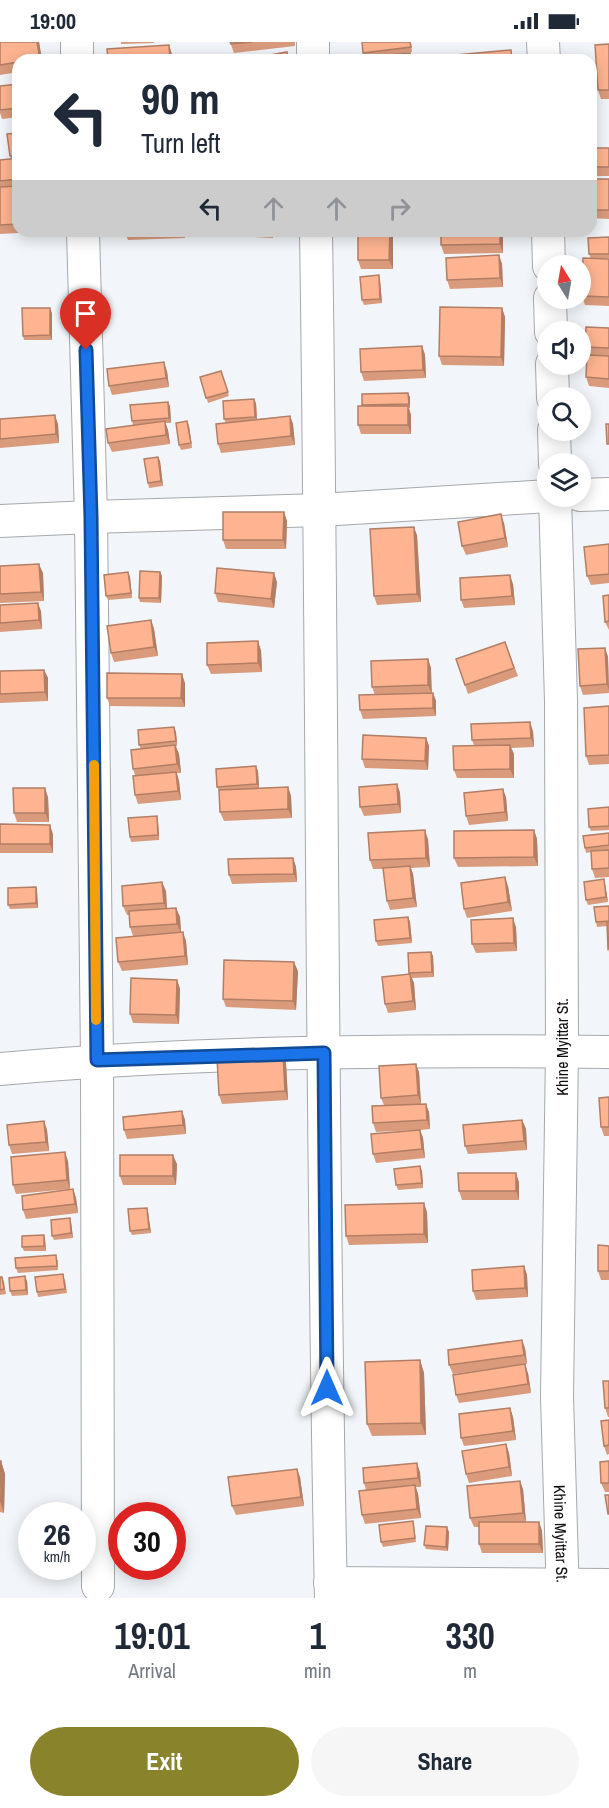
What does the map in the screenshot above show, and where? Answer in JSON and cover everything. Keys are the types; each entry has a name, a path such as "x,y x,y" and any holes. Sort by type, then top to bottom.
{"street":[{"path":"82,237 91,517 97,1060 98,1586"},
{"path":"316,237 330,1591 563,1592 609,1585"},
{"path":"548,237 549,255"},
{"path":"591,495 609,494"},
{"path":"0,521 320,510 537,497"},
{"name":"Khine Myittar St.","path":"555,507 561,713 562,1051 558,1396 563,1592"},
{"path":"0,1069 97,1060 324,1053 609,1052"}],"building":[{"path":"0,42 37,42 39,54 12,54 12,63 0,65"},
{"path":"362,42 410,42 411,47 363,53"},
{"path":"609,44 609,90 598,90 595,45"},
{"path":"169,45 170,54 107,54 107,49"},
{"path":"511,50 511,54 467,54"},
{"path":"12,85 12,109 0,110 0,86"},
{"path":"7,134 12,134 12,156 10,156"},
{"path":"597,148 609,148 609,167 597,167"},
{"path":"12,159 12,180 0,181 0,160"},
{"path":"597,179 609,179 609,210 597,210"},
{"path":"12,186 12,224 0,225 0,187"},
{"path":"358,237 390,237 389,260 358,260"},
{"path":"441,237 500,237 500,244 441,245"},
{"path":"609,237 609,254 589,254 588,238"},
{"path":"499,255 500,278 447,280 446,258"},
{"path":"591,258 609,259 609,297 591,296"},
{"path":"379,275 380,299 362,300 360,277"},
{"path":"440,307 502,308 501,357 439,356"},
{"path":"22,308 50,308 50,335 23,336"},
{"path":"591,327 609,328 609,348 591,347"},
{"path":"422,346 423,370 361,372 360,349"},
{"path":"591,355 609,356 609,379 586,377 586,375 591,375"},
{"path":"164,362 166,378 109,386 107,369"},
{"path":"221,371 228,392 206,398 200,377"},
{"path":"408,393 409,404 362,405 362,394"},
{"path":"254,399 255,417 224,419 223,401"},
{"path":"168,402 169,418 132,421 130,405"},
{"path":"358,406 408,406 408,425 358,425"},
{"path":"55,415 56,434 0,439 0,419"},
{"path":"290,416 291,436 218,444 216,424"},
{"path":"165,421 166,435 108,443 106,429"},
{"path":"187,421 191,443 179,445 176,423"},
{"path":"606,424 609,424 609,444 607,444"},
{"path":"158,457 161,481 148,483 144,459"},
{"path":"223,512 284,512 283,540 223,540"},
{"path":"501,514 505,538 462,546 458,522"},
{"path":"414,527 417,594 374,596 370,529"},
{"path":"609,544 609,574 587,576 584,547"},
{"path":"39,564 41,592 0,594 0,566"},
{"path":"217,568 274,573 271,599 215,593"},
{"path":"140,571 160,572 159,598 139,598"},
{"path":"128,572 131,593 106,596 104,575"},
{"path":"510,575 512,596 461,600 460,578"},
{"path":"609,595 609,621 605,622 603,596"},
{"path":"38,603 39,620 0,623 0,605"},
{"path":"151,620 154,647 111,653 107,626"},
{"path":"258,641 258,663 207,665 207,643"},
{"path":"505,642 514,668 465,685 456,659"},
{"path":"605,648 607,684 580,686 578,649"},
{"path":"428,659 428,685 372,687 371,661"},
{"path":"44,670 45,692 0,694 0,671"},
{"path":"107,673 182,674 181,698 107,698"},
{"path":"433,693 433,708 360,710 359,695"},
{"path":"609,706 609,755 586,756 584,708"},
{"path":"530,722 531,738 472,740 471,724"},
{"path":"174,727 176,741 139,745 138,730"},
{"path":"363,735 426,738 425,761 362,759"},
{"path":"175,745 177,764 133,769 131,750"},
{"path":"510,745 510,769 454,770 453,746"},
{"path":"256,766 257,784 217,787 216,769"},
{"path":"176,772 178,791 135,795 133,776"},
{"path":"397,784 398,804 360,807 359,787"},
{"path":"288,787 288,809 220,812 219,790"},
{"path":"13,788 45,788 45,813 14,813"},
{"path":"503,789 505,812 466,816 464,793"},
{"path":"609,807 609,826 589,827 588,809"},
{"path":"157,816 158,835 130,837 128,818"},
{"path":"0,824 50,825 50,844 0,844"},
{"path":"425,830 426,858 370,860 368,833"},
{"path":"534,830 534,857 454,858 454,831"},
{"path":"609,833 609,845 585,848 583,836"},
{"path":"609,850 609,868 592,869 591,851"},
{"path":"293,858 294,874 229,875 228,859"},
{"path":"410,866 413,898 387,901 383,868"},
{"path":"505,877 508,902 464,909 461,883"},
{"path":"604,879 606,897 586,900 584,882"},
{"path":"162,882 164,903 123,906 122,886"},
{"path":"36,887 36,903 8,905 8,888"},
{"path":"609,906 609,921 596,922 594,907"},
{"path":"176,908 177,924 130,927 129,911"},
{"path":"408,917 410,938 376,941 374,920"},
{"path":"513,918 514,943 472,944 471,920"},
{"path":"607,922 609,922 608,949"},
{"path":"183,932 185,956 118,962 116,938"},
{"path":"431,952 432,972 409,973 408,953"},
{"path":"224,960 294,962 293,1001 223,999"},
{"path":"410,974 413,1001 385,1004 382,977"},
{"path":"131,978 177,980 176,1015 130,1014"},
{"path":"283,1054 285,1091 219,1095 217,1058"},
{"path":"416,1064 418,1095 381,1098 379,1066"},
{"path":"609,1097 609,1127 601,1127 599,1098"},
{"path":"426,1104 427,1120 373,1123 372,1106"},
{"path":"182,1111 183,1125 124,1130 123,1117"},
{"path":"522,1120 524,1141 465,1146 463,1125"},
{"path":"44,1121 46,1142 9,1145 7,1125"},
{"path":"420,1130 422,1149 373,1154 371,1134"},
{"path":"65,1152 67,1180 13,1185 11,1157"},
{"path":"120,1155 173,1155 173,1176 120,1176"},
{"path":"420,1166 422,1183 396,1185 394,1169"},
{"path":"458,1173 516,1173 516,1191 459,1191"},
{"path":"73,1189 75,1204 23,1210 22,1196"},
{"path":"424,1203 424,1234 346,1236 345,1205"},
{"path":"147,1208 149,1229 130,1231 128,1209"},
{"path":"70,1218 71,1233 52,1236 51,1220"},
{"path":"44,1235 44,1246 22,1247 22,1236"},
{"path":"598,1245 609,1246 609,1271 598,1271"},
{"path":"56,1255 57,1266 16,1268 15,1258"},
{"path":"524,1266 525,1288 473,1291 472,1270"},
{"path":"63,1274 65,1289 37,1292 35,1277"},
{"path":"25,1276 26,1290 10,1291 9,1278"},
{"path":"0,1277 2,1277 4,1289 0,1290"},
{"path":"522,1340 524,1355 449,1365 448,1350"},
{"path":"420,1360 421,1423 367,1424 365,1362"},
{"path":"525,1364 528,1384 456,1395 453,1375"},
{"path":"603,1381 609,1381 609,1408 605,1408"},
{"path":"510,1408 513,1431 461,1438 459,1414"},
{"path":"609,1420 609,1445 604,1446 601,1421"},
{"path":"506,1444 509,1467 466,1474 462,1451"},
{"path":"609,1461 609,1483 601,1483 600,1462"},
{"path":"417,1463 418,1478 364,1483 363,1468"},
{"path":"297,1469 301,1497 232,1506 228,1477"},
{"path":"520,1481 523,1513 470,1518 467,1486"},
{"path":"415,1485 417,1509 362,1515 359,1491"},
{"path":"605,1495 609,1495 609,1514 608,1514"},
{"path":"413,1521 415,1538 381,1542 379,1525"},
{"path":"479,1522 539,1522 539,1544 479,1544"},
{"path":"426,1526 447,1527 446,1547 424,1545"}],"slow traffic":[{"path":"94,765 96,1020"}],"route":[{"path":"86,350 91,517 97,1060 324,1053 327,1388"}]}
